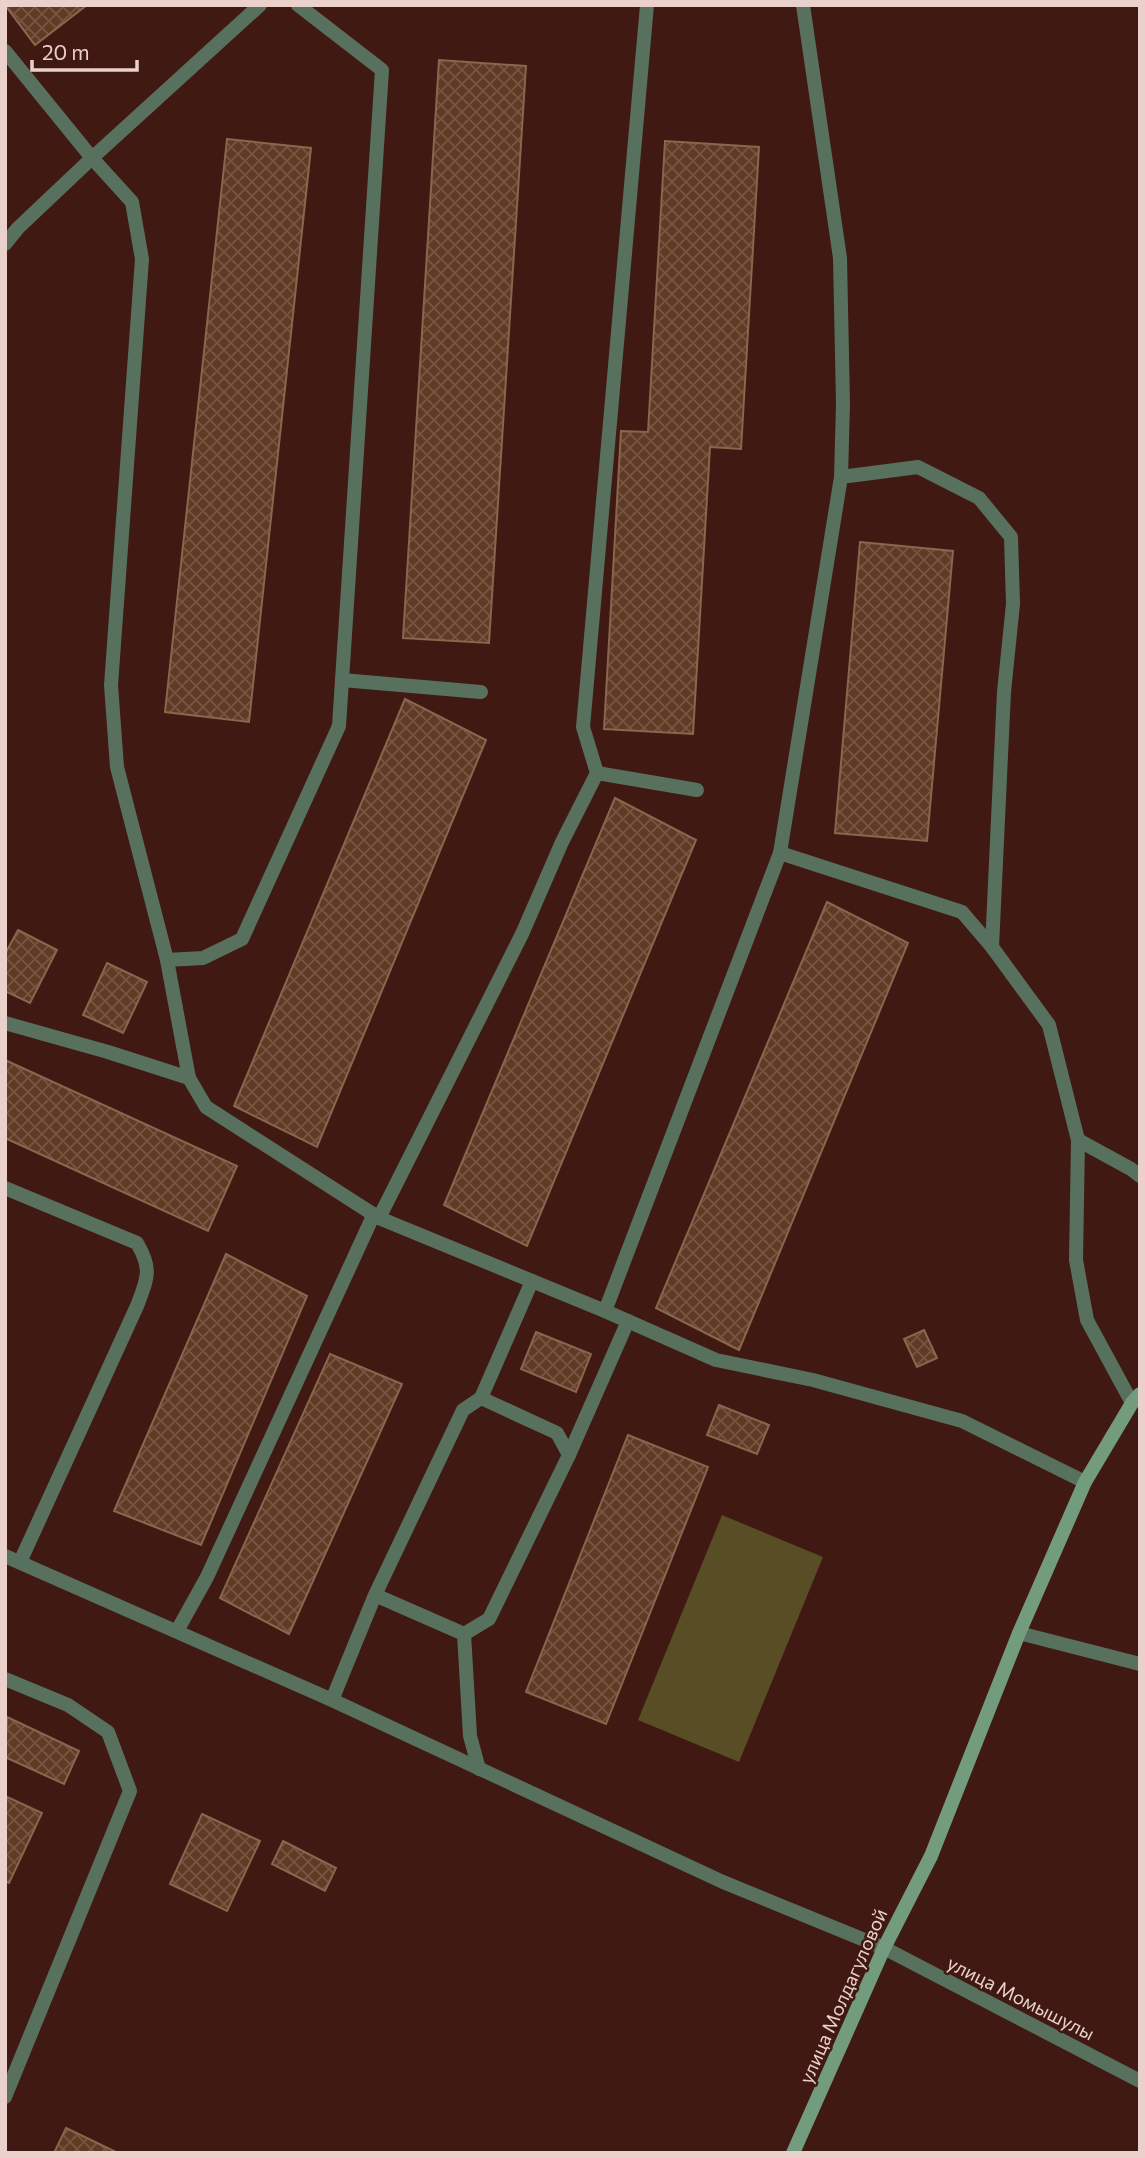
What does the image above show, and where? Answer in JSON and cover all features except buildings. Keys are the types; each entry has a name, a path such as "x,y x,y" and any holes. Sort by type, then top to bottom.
{"street":[{"path":"5,244 18,228 92,158 260,5"},
{"path":"166,960 204,958 242,939 339,726 382,69 298,5"},
{"path":"177,1631 207,1577 376,1216 522,934 562,842 597,773 583,727 647,5"},
{"path":"605,1311 780,853 841,477 843,404 840,258 803,5"},
{"path":"5,51 92,158 132,202 142,259 111,685 117,766 166,960 189,1078 206,1107 376,1216 716,1360 813,1380 962,1422 1086,1482"},
{"path":"841,477 918,467 979,498 1011,537 1013,604 1003,692 992,947"},
{"path":"342,680 481,692"},
{"path":"597,773 697,790"},
{"path":"780,853 962,912 992,947 1049,1025 1078,1140 1076,1260 1087,1320 1136,1399"},
{"path":"5,1023 189,1078"},
{"path":"1078,1140 1140,1176"},
{"path":"5,1188 138,1243 147,1260 147,1280 137,1306 20,1562"},
{"path":"332,1700 374,1595 463,1410 481,1398 532,1281"},
{"path":"464,1634 489,1619 569,1455 628,1321"},
{"path":"481,1398 557,1433 569,1455"},
{"name":"улица Молдагуловой","path":"793,2153 884,1948 930,1856 1019,1633 1086,1482 1136,1399"},
{"name":"улица Момышулы","path":"5,1556 332,1700 723,1882 884,1948 1140,2081"},
{"path":"374,1595 464,1634"},
{"path":"1019,1633 1140,1664"},
{"path":"464,1634 470,1736 480,1769"},
{"path":"5,1679 68,1705 108,1732 130,1791 5,2097"}],"shaded area":[{"path":"722,1515 823,1557 739,1762 638,1720"}]}
